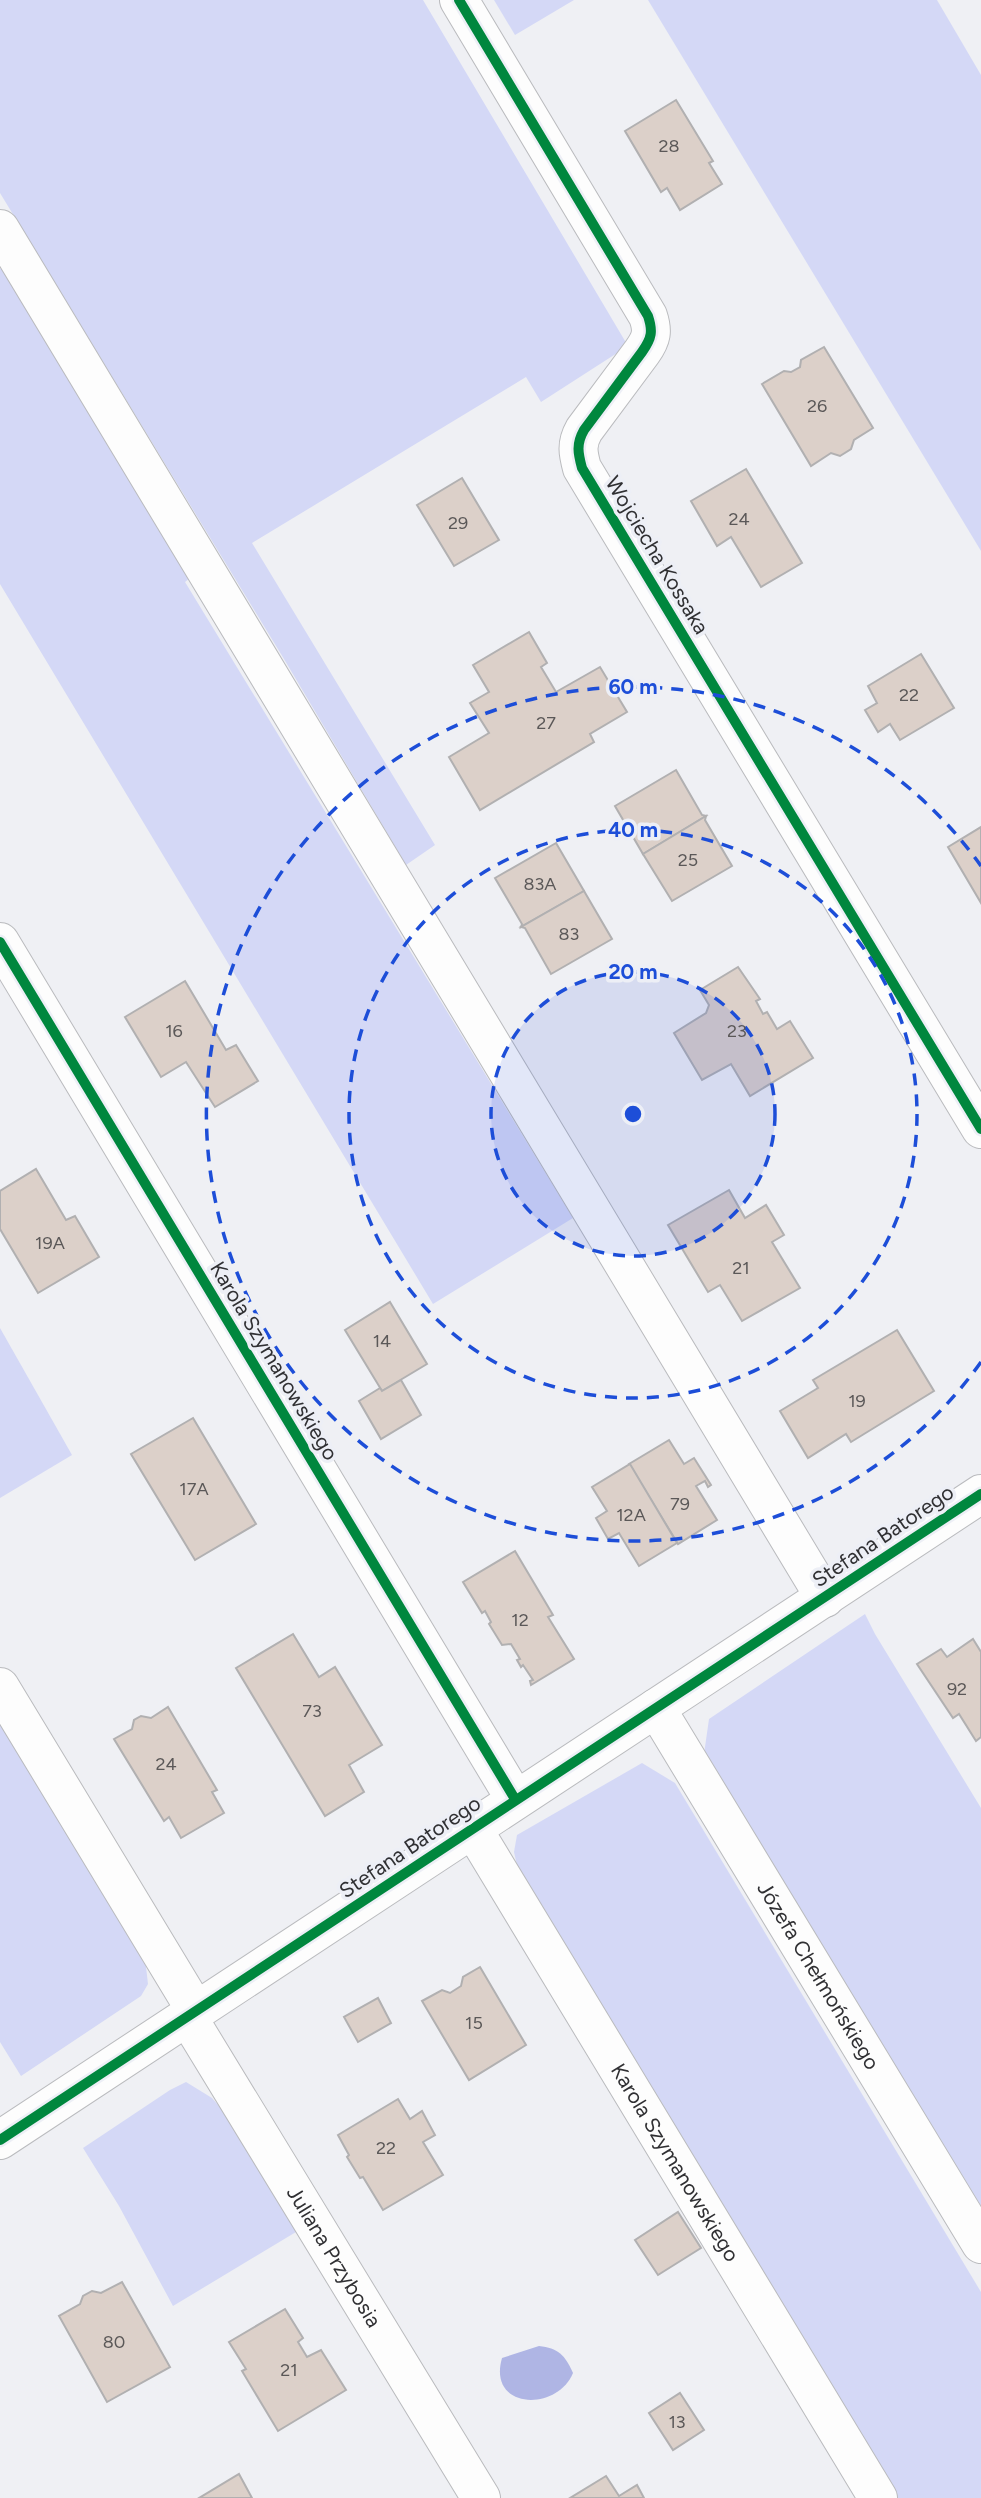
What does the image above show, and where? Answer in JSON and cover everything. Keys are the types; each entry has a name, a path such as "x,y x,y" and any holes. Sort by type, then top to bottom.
{"street":[{"name":"Wojciecha Kossaka","path":"459,0 648,316 652,330 650,340 642,352 583,430 577,451 582,468 981,1129"},
{"path":"0,229 825,1598"},
{"name":"Karola Szymanowskiego","path":"0,942 515,1799"},
{"name":"Stefana Batorego","path":"0,2140 981,1494"},
{"name":"Juliana Przybosia","path":"0,1687 481,2498"},
{"name":"Józefa Chełmońskiego","path":"656,1708 981,2244"},
{"name":"Karola Szymanowskiego","path":"473,1829 878,2498"}],"shaded area":[{"path":"0,0 423,0 628,346 541,402 526,377 252,543 435,845 406,865 284,659 0,193"},
{"path":"494,0 574,0 515,35"},
{"path":"648,0 937,0 981,75 981,551"},
{"path":"2,268 191,577 185,582 573,1218 433,1304 0,584"},
{"path":"0,1328 72,1455 0,1498"},
{"path":"865,1614 981,1808 981,2206 704,1754 709,1719"},
{"path":"0,1719 145,1958 148,1984 141,1996 21,2076 0,2042"},
{"path":"642,1763 675,1783 981,2292 981,2498 891,2498 520,1879 514,1852 517,1835"},
{"path":"186,2082 212,2098 238,2128 301,2229 173,2306 119,2206 83,2148"},
{"path":"539,2346 560,2354 573,2373 565,2386 553,2394 526,2400 514,2396 505,2388 500,2375 502,2358"}],"building":[{"path":"676,100 713,161 709,163 722,184 680,210 667,188 661,192 625,131"},
{"path":"824,347 873,428 854,440 851,449 840,456 831,453 811,466 762,384 784,371 791,372 800,367 801,360"},
{"path":"746,469 802,563 761,587 731,537 717,546 691,501"},
{"path":"462,478 499,540 454,566 417,505"},
{"path":"529,632 547,663 541,667 556,692 600,667 627,712 590,734 594,742 480,810 449,757 489,733 470,703 489,692 473,665"},
{"path":"921,654 954,708 900,740 890,724 878,732 865,710 877,703 868,686"},
{"path":"676,770 702,815 706,816 643,854 615,806"},
{"path":"706,816 705,820 732,866 672,901 643,854"},
{"path":"981,827 981,903 948,847"},
{"path":"556,843 584,891 521,927 522,924 495,878"},
{"path":"584,891 612,939 551,974 525,928 521,927"},
{"path":"738,967 760,999 756,1001 763,1014 767,1012 777,1029 790,1021 813,1058 750,1096 731,1064 702,1080 674,1033 706,1013 709,1005 700,990"},
{"path":"185,981 226,1050 236,1045 258,1081 215,1107 186,1062 161,1077 125,1017"},
{"path":"36,1169 66,1220 75,1216 99,1257 38,1293 0,1229 0,1191"},
{"path":"729,1190 745,1218 766,1205 784,1235 772,1242 800,1288 742,1321 720,1285 708,1292 668,1225"},
{"path":"390,1302 427,1364 382,1391 345,1330"},
{"path":"897,1330 934,1391 851,1442 846,1434 808,1458 780,1411 818,1388 813,1380"},
{"path":"401,1380 421,1415 381,1439 359,1401 380,1388 382,1391"},
{"path":"193,1418 256,1524 195,1560 131,1454"},
{"path":"669,1440 684,1464 694,1458 711,1485 708,1487 705,1481 696,1486 717,1520 678,1544 629,1464"},
{"path":"630,1464 677,1543 639,1566 619,1533 608,1539 596,1518 607,1511 592,1487"},
{"path":"515,1551 553,1615 548,1617 574,1659 531,1685 530,1681 533,1680 523,1665 521,1667 517,1660 520,1659 511,1644 502,1645 489,1624 491,1622 485,1611 482,1613 463,1582"},
{"path":"293,1634 319,1677 335,1667 382,1745 349,1765 364,1792 325,1816 236,1668"},
{"path":"973,1639 981,1652 981,1737 976,1741 959,1714 953,1718 917,1664 941,1649 947,1657"},
{"path":"168,1707 217,1790 212,1792 224,1813 181,1838 169,1817 164,1821 114,1739 132,1729 134,1720 141,1716 151,1718"},
{"path":"480,1967 526,2045 469,2080 422,2001 442,1990 450,1993 461,1986 463,1977"},
{"path":"378,1998 391,2023 358,2042 344,2017"},
{"path":"398,2099 410,2119 422,2111 435,2135 423,2142 443,2175 383,2210 347,2157 349,2155 338,2135"},
{"path":"678,2212 701,2248 658,2275 635,2240"},
{"path":"122,2282 170,2367 107,2402 59,2316 80,2304 83,2296 92,2291 101,2293"},
{"path":"285,2309 303,2338 298,2342 307,2357 321,2350 346,2390 278,2431 242,2371 246,2369 229,2342"},
{"path":"680,2393 704,2430 673,2450 649,2413"},
{"path":"239,2474 252,2498 199,2498"},
{"path":"606,2476 619,2496 637,2485 644,2498 570,2498"}],"cycle path":[{"path":"459,0 650,321 651,334 645,347 581,435 578,449 582,468 981,1129"},
{"path":"0,942 515,1799"},
{"path":"0,2140 981,1494"}]}
